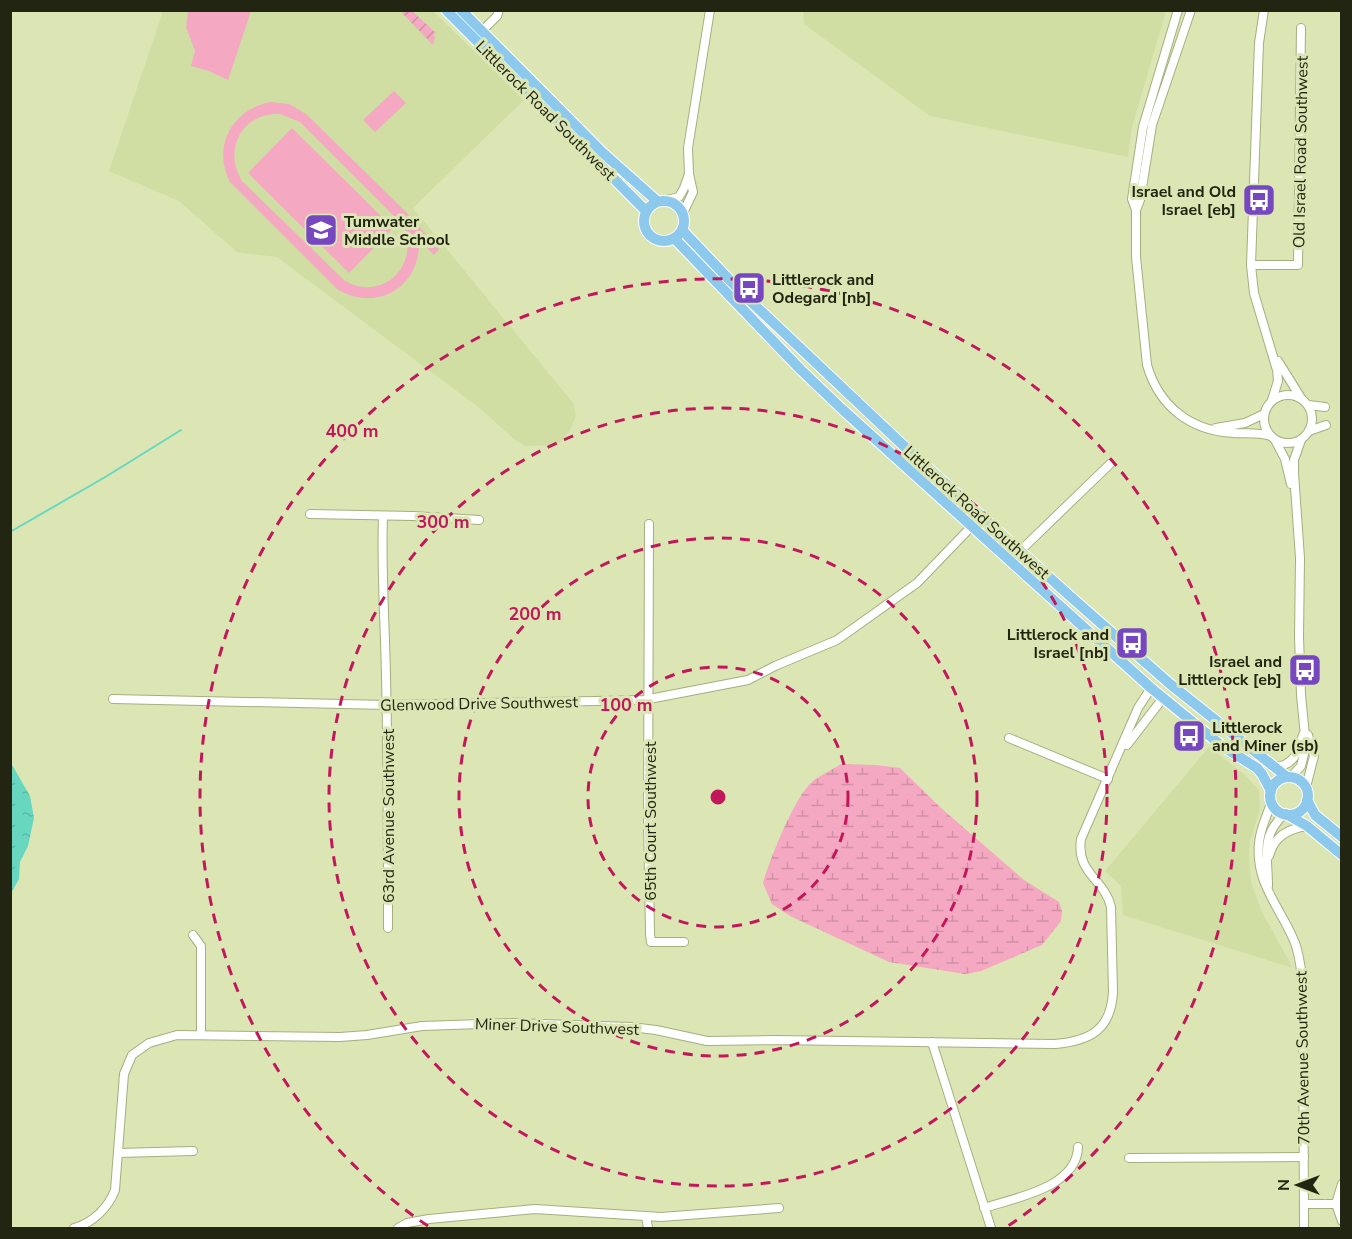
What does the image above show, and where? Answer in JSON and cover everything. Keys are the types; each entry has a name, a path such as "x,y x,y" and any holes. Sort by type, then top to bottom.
{"main road":[{"name":"Littlerock Road Southwest","path":"446,10 646,211 644,224 650,235 662,241 678,234"},
{"name":"Littlerock Road Southwest","path":"461,10 603,153 662,201 679,207 683,213"},
{"path":"646,211 662,201"},
{"path":"678,234 684,222 683,213"},
{"name":"Littlerock Road Southwest","path":"678,234 801,370 1151,688 1222,746 1257,768 1271,790"},
{"name":"Littlerock Road Southwest","path":"678,234 1020,551 1170,684 1289,777"},
{"path":"1341,837 1315,814 1307,800 1306,787 1300,780 1289,777 1277,781 1271,790 1271,803 1279,812 1307,826 1341,855"},
{"path":"1285,814 1300,811 1307,800"}],"street":[{"path":"482,31 497,16 499,10"},
{"path":"683,213 693,192 689,174 688,148 710,10"},
{"path":"1178,10 1143,127 1132,199 1136,210 1136,257 1146,365 1158,394 1177,414 1188,421 1233,433 1261,433 1286,443 1301,440"},
{"path":"1136,210 1140,200 1152,125 1191,10"},
{"path":"1264,10 1259,43 1251,265 1254,293 1278,381 1272,400 1264,414 1264,422 1285,459 1296,504"},
{"name":"Old Israel Road Southwest","path":"1251,265 1298,265 1301,28"},
{"path":"662,201 679,197 689,174"},
{"path":"1270,348 1305,402 1312,420 1309,431 1301,440 1294,460 1300,558 1299,637 1305,755 1301,766 1289,777"},
{"path":"1272,400 1287,394 1325,407"},
{"path":"1213,429 1245,423 1264,414"},
{"path":"1309,431 1326,425"},
{"path":"1020,551 1110,464"},
{"path":"310,514 479,520"},
{"name":"63rd Avenue Southwest","path":"383,516 381,557 385,586 388,928"},
{"name":"65th Court Southwest","path":"649,524 648,820 651,942 684,942"},
{"name":"Glenwood Drive Southwest","path":"113,699 387,705 650,699 748,680 837,640 917,583 972,526"},
{"name":"Miner Drive Southwest","path":"77,1228 100,1213 112,1197 117,1181 124,1074 132,1055 149,1043 177,1035 340,1037 422,1026 512,1023 630,1027 707,1041 730,1042 775,1040 1071,1042 1082,1040 1101,1029 1112,1004 1111,907 1107,894 1088,873 1080,851 1082,839 1138,708 1151,688"},
{"name":"Miner Drive Southwest","path":"1119,755 1163,698"},
{"path":"1274,767 1285,765 1296,757 1305,726"},
{"path":"1305,726 1314,756 1306,787"},
{"path":"1010,738 1108,779"},
{"name":"70th Avenue Southwest","path":"1271,803 1259,842 1261,872 1268,894 1294,943 1303,985 1304,1228"},
{"name":"70th Avenue Southwest","path":"1268,894 1268,862 1265,851 1269,833 1285,814"},
{"path":"1268,862 1272,846 1281,835 1307,826"},
{"path":"193,935 201,946 201,1034"},
{"path":"932,1042 990,1228"},
{"path":"984,1208 1052,1186 1069,1170 1078,1154 1078,1147"},
{"path":"118,1153 193,1151"},
{"path":"1129,1158 1304,1157"},
{"path":"1341,1184 1336,1204 1341,1221"},
{"path":"1304,1204 1336,1204"},
{"path":"398,1228 407,1223 429,1219 535,1209 661,1217 779,1208"},
{"path":"646,1216 648,1228"}],"shaded area":[{"path":"803,10 1166,11 1132,127 1128,157 930,116 804,24"},
{"name":"Tumwater Middle School","path":"163,11 433,11 524,100 413,208 573,403 576,416 569,432 559,443 526,446 515,440 482,410 277,257 237,252 179,201 109,171"},
{"path":"1209,747 1245,775 1259,790 1260,809 1250,841 1251,882 1262,912 1293,968 1123,915 1121,886 1105,871"}],"green space":[{"path":"188,11 251,11 228,80 191,66 195,51 186,27"},
{"path":"412,11 436,33 433,35 435,37 433,45 402,13"},
{"path":"394,91 406,103 375,132 363,120"},
{"path":"271,102 289,104 306,114 406,212 439,249 434,255 419,240 418,257 413,271 394,291 367,298 352,296 337,289 230,182 223,156 225,143 236,121 257,106","holes":["280,114 300,122 402,224 407,239 407,252 403,265 396,275 385,283 373,287 359,286 345,281 242,181 236,169 234,157 235,145 246,126 267,115"]},
{"path":"292,128 393,228 349,273 248,173"},
{"path":"841,764 900,768 941,808 1024,880 1059,902 1062,911 1061,921 1042,945 981,971 965,974 889,962 790,916 772,904 763,883 791,814 798,800 813,781"}],"water":[{"path":"11,763 30,796 34,818 28,846 20,862 19,879 11,893"}],"waterway":[{"path":"10,532 181,430"}],"place":[{"name":"Israel and Old Israel [eb]","path":"1259,200"},
{"name":"Tumwater Middle School","path":"321,230"},
{"name":"Littlerock and Odegard [nb]","path":"749,288"},
{"name":"Littlerock and Israel [nb]","path":"1132,643"},
{"name":"Israel and Littlerock [eb]","path":"1305,670"},
{"name":"Littlerock and Miner (sb)","path":"1189,736"}]}
